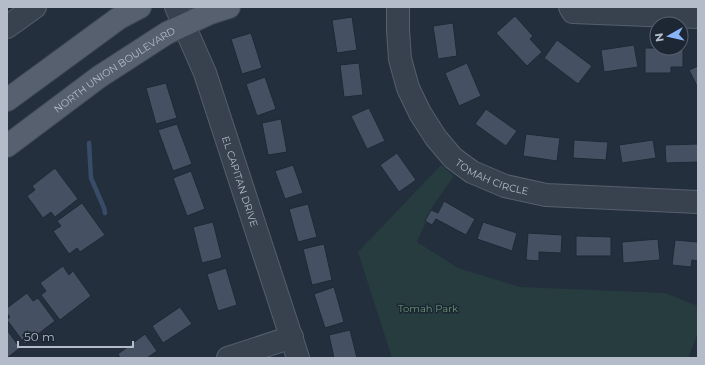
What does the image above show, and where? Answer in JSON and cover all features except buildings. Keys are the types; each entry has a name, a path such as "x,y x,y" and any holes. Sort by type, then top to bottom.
{"main road":[{"path":"7,100 119,18 140,7"},
{"name":"NORTH UNION BOULEVARD","path":"7,146 98,77 167,33 180,16 229,7"}],"street":[{"path":"7,26 35,7"},
{"name":"TOMAH CIRCLE","path":"398,7 400,59 408,88 420,113 436,138 453,158 472,172 505,186 546,195 698,202"},
{"path":"570,7 573,12 698,17"},
{"name":"EL CAPITAN DRIVE","path":"180,16 205,73 298,358"},
{"path":"228,358 292,337"}],"green space":[{"name":"Tomah Park","path":"441,165 454,176 432,207 417,242 458,268 520,287 665,293 698,306 698,333 688,358 392,358 358,252"}],"waterway":[{"path":"89,143 91,178 105,213"}]}
